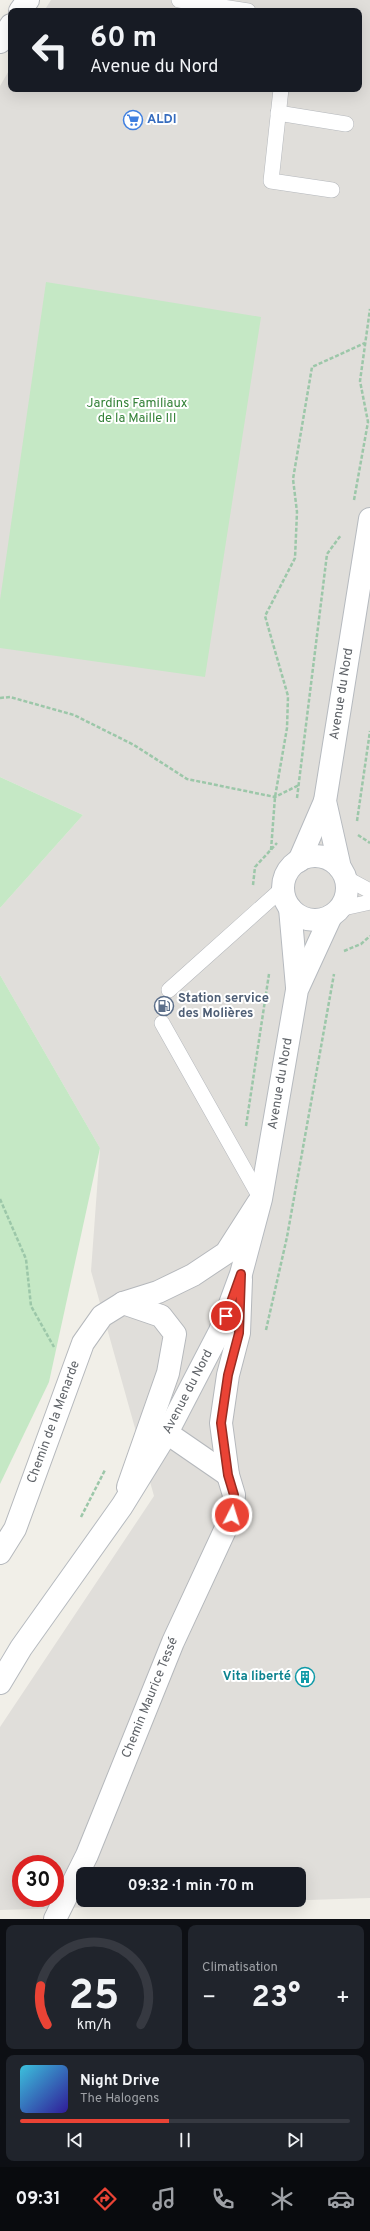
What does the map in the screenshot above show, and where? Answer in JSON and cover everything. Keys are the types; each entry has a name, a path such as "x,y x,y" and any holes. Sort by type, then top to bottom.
{"main road":[{"path":"0,42 8,30"},
{"name":"Avenue du Nord","path":"343,873 325,801 370,519"},
{"path":"299,861 325,801"},
{"path":"316,856 334,862 343,873 347,889 345,900 335,913 320,920 309,920 299,916 290,908 285,899 283,888 285,877 290,868 299,861 316,856"},
{"name":"Avenue du Nord","path":"0,1683 21,1648 122,1506 167,1433 220,1331 241,1274 261,1199 297,990 290,908"},
{"name":"Avenue du Nord","path":"297,990 335,913"},
{"name":"Chemin de la Menarde","path":"0,1553 15,1529 83,1343 102,1316 123,1303 158,1292 193,1275 226,1253 261,1199"},
{"name":"Chemin Maurice Tessé","path":"55,1919 87,1855 173,1642 232,1515 234,1495 228,1475 221,1423 228,1375 239,1333 241,1274"},
{"path":"122,1506 168,1373 175,1334 161,1316 123,1303"},
{"path":"167,1433 228,1475"}],"lane":[{"path":"179,0 229,8"},
{"path":"281,92 271,181 332,190"},
{"path":"278,113 346,124"},
{"path":"343,873 370,891"},
{"path":"169,990 283,888"},
{"path":"335,913 370,902"},
{"path":"162,1023 261,1199"}],"path":[{"path":"353,505 368,422 360,381 370,308"},
{"path":"271,850 275,797 288,728 288,696 265,616 294,558 298,512 293,479 312,368 365,343"},
{"path":"296,806 327,554 343,532"},
{"path":"0,698 10,697 74,714 134,745 187,779 275,797 299,785"},
{"path":"356,825 370,731"},
{"path":"355,832 370,843"},
{"path":"255,867 282,838"},
{"path":"337,954 361,944 370,936"},
{"path":"245,1128 270,968"},
{"path":"265,1336 287,1237 335,969"},
{"path":"0,1199 26,1259 31,1306 70,1377"}],"shaded area":[{"path":"51,0 370,0 370,1898 306,1900 306,1867 76,1867 76,1907 92,1907 0,1910 0,1727 154,1496 91,1271 100,1148 0,975 0,908 83,815 0,777 0,86 8,72 8,92 362,92 362,8 46,8"}],"green space":[{"name":"Jardins Familiaux de la Maille III","path":"46,282 261,317 205,677 0,648 0,600"},
{"path":"0,777 83,815 0,908"},
{"path":"0,975 100,1148 49,1382 0,1484"}],"place":[{"name":"ALDI","path":"133,120"},
{"name":"Station service des Molières","path":"164,1006"},
{"name":"Vita liberté","path":"305,1677"}],"route":[{"path":"226,1316 241,1274 239,1333 228,1375 221,1423 228,1475 234,1495 232,1515"}]}
